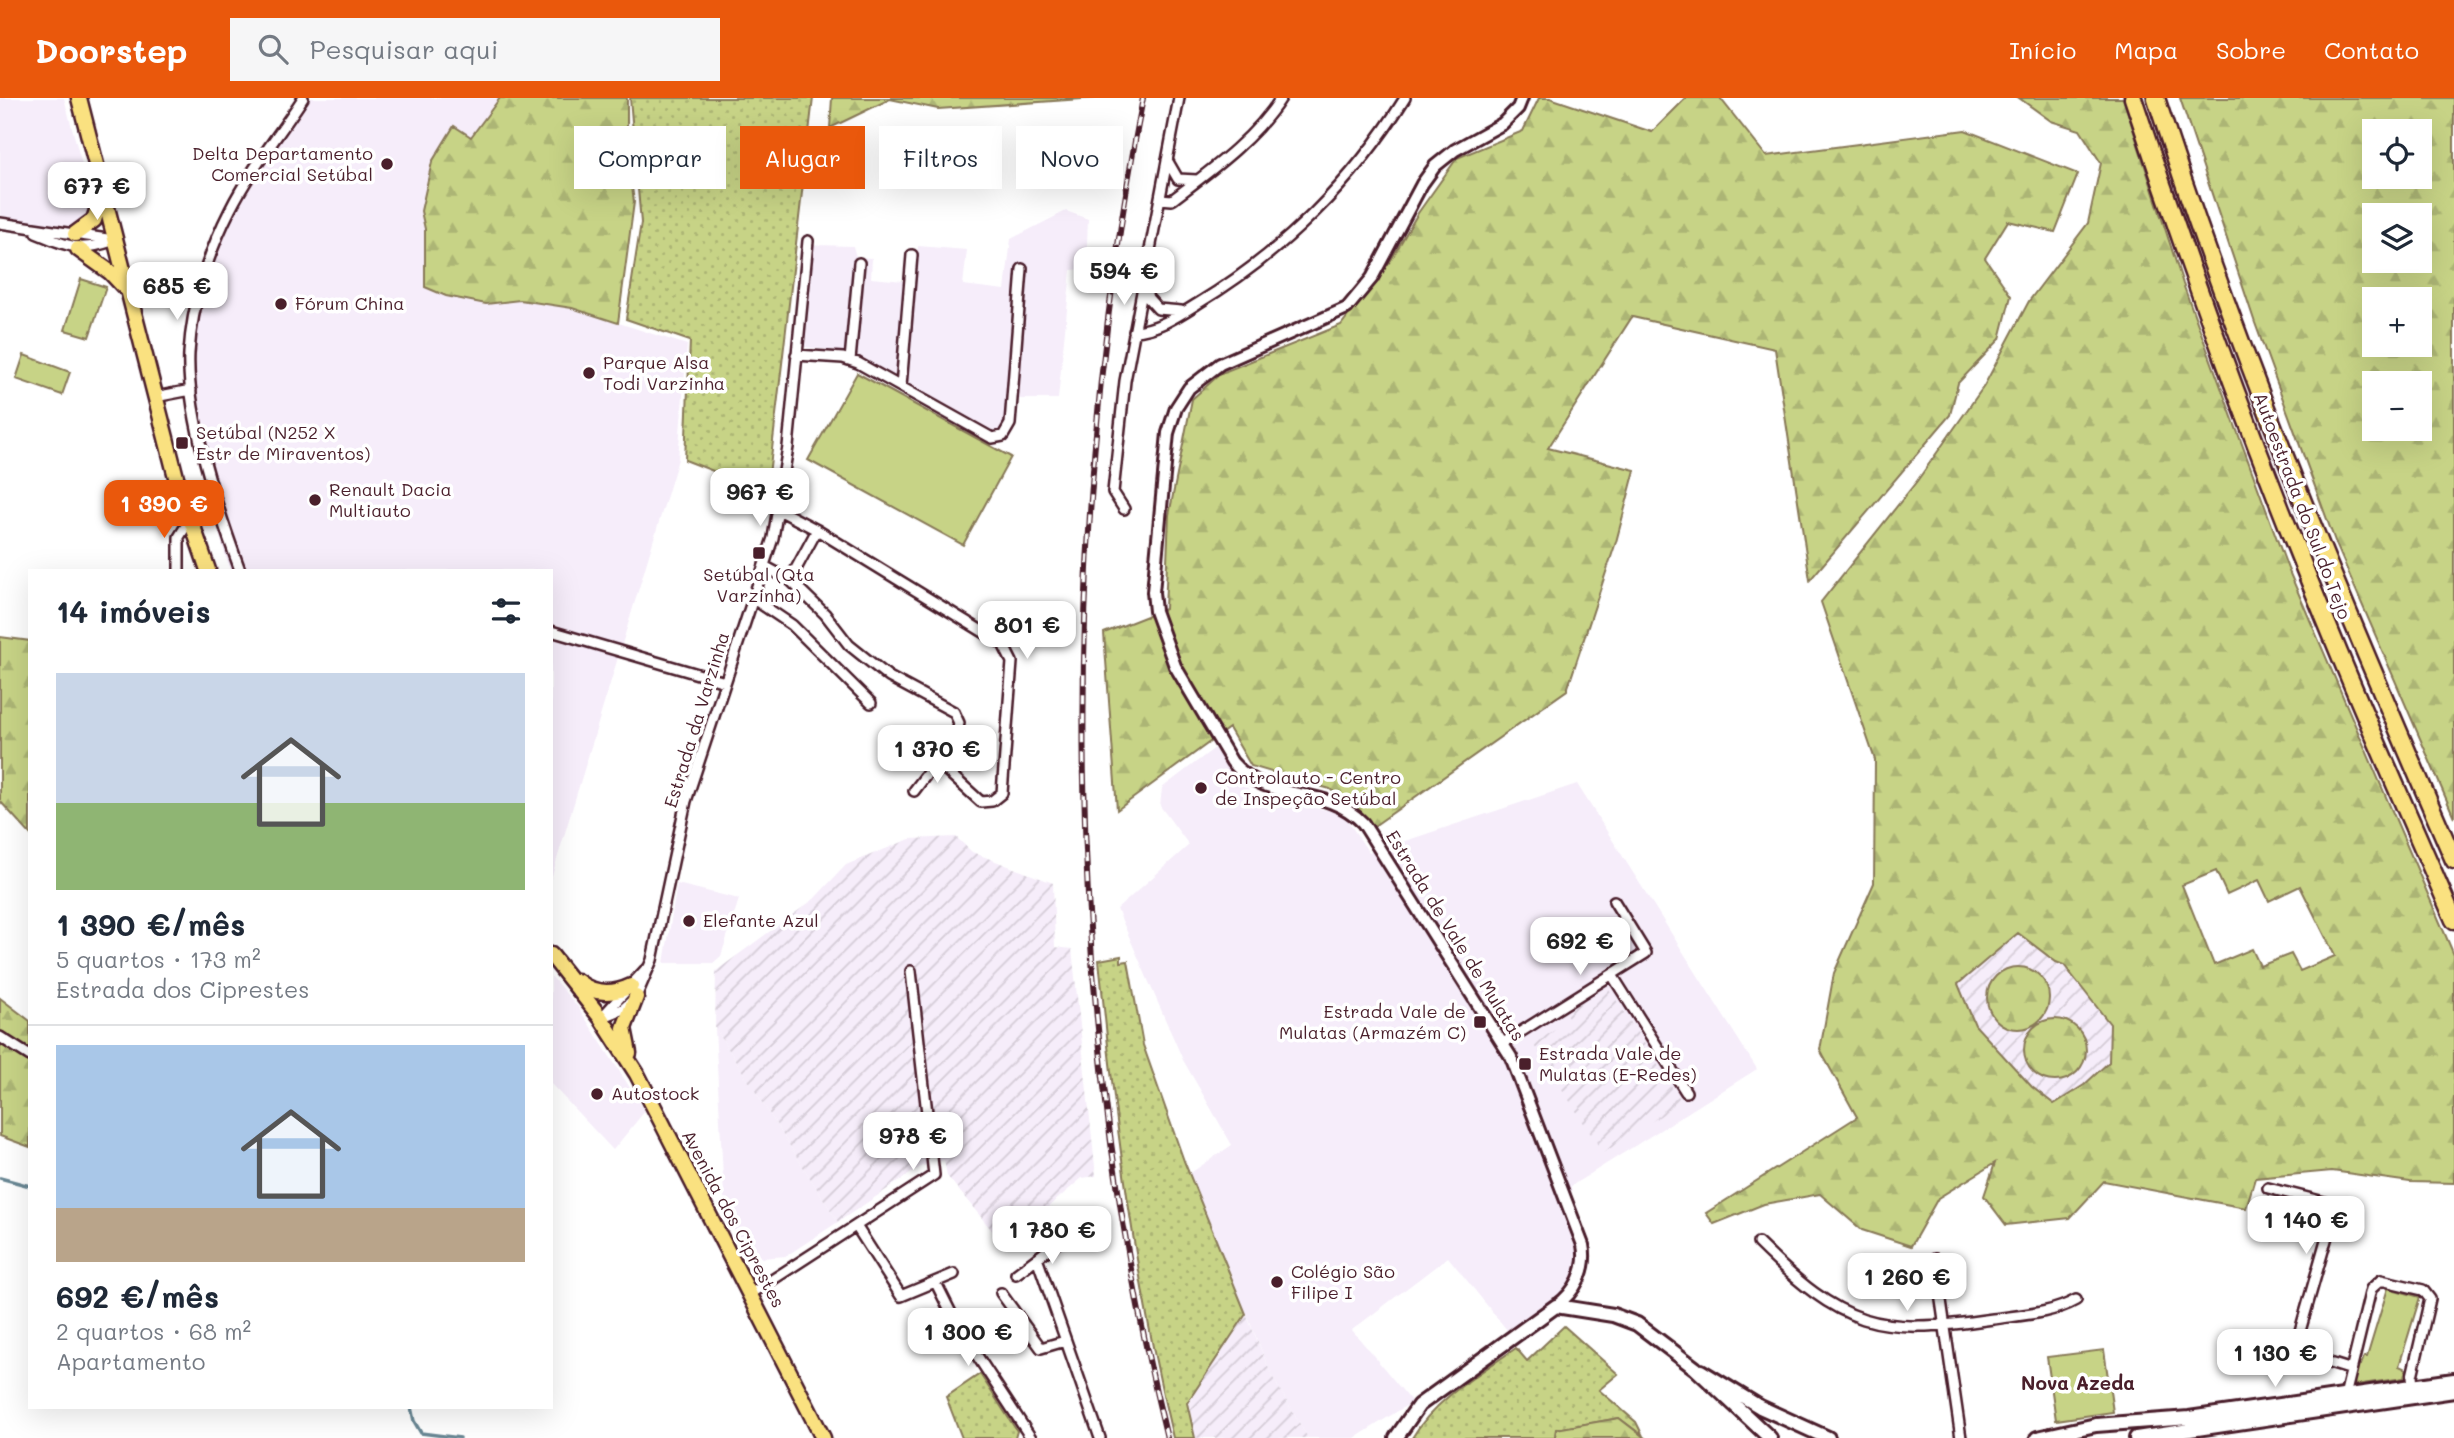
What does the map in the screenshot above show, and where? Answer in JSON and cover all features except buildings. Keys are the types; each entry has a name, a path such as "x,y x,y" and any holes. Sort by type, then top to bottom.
{"highway":[{"name":"Autoestrada do Sul do Tejo","path":"2133,98 2201,296 2278,500 2368,722 2454,920"},
{"name":"Autoestrada do Sul do Tejo","path":"2156,98 2242,344 2318,544 2454,860"}],"main road":[{"path":"79,98 155,397 189,521 208,569"},
{"path":"103,194 94,220 76,242 110,272 128,293"},
{"name":"Avenida dos Ciprestes","path":"553,956 601,1018 637,1074 752,1293 823,1438"},
{"path":"566,972 586,988 601,992 634,992 624,1034 637,1074"},
{"path":"1556,1306 1614,1315 1637,1324 1695,1368 1770,1438"},
{"name":"Estrada de Vale de Mulatas","path":"1398,1435 1423,1402 1556,1306"},
{"path":"1695,1368 1760,1407 1828,1438"},
{"path":"2037,1438 2094,1433 2454,1380"},
{"path":"2136,1438 2454,1391"}],"street":[{"path":"240,569 214,488 191,390 191,329 211,253 240,192 303,98"},
{"path":"1124,509 1113,492 1125,381 1179,98"},
{"path":"1160,199 1172,200 1199,180 1253,131 1281,98"},
{"path":"1134,331 1148,330 1186,311 1248,270 1301,226 1350,175 1405,98"},
{"name":"Estrada de Vale de Mulatas","path":"1522,98 1518,108 1502,124 1455,150 1435,166 1422,184 1372,278 1347,308 1220,364 1198,379 1182,397 1168,433 1153,592 1160,629 1171,657 1231,762 1242,774 1262,787 1328,800 1345,807 1363,823 1520,1074 1583,1245 1585,1257 1573,1294 1556,1306"},
{"path":"1167,160 1178,179 1199,180"},
{"path":"0,223 76,242 88,249 114,240"},
{"path":"24,229 76,242 114,240"},
{"name":"Estrada da Varzinha","path":"634,992 652,960 686,801 764,566 779,510 808,241"},
{"path":"901,386 912,256"},
{"path":"850,360 859,263"},
{"path":"796,355 850,360 992,438 1007,433 1022,269"},
{"path":"1144,280 1148,298 1158,309 1186,311"},
{"path":"155,397 191,390"},
{"path":"779,510 817,530 1003,644 1009,651 1012,662 1002,793 992,801 981,802 936,761"},
{"path":"179,569 179,537 189,521"},
{"path":"790,580 817,530"},
{"path":"764,566 790,580 825,614 849,645 889,677 954,712 959,723 957,734 914,791"},
{"path":"752,598 792,625 872,703"},
{"path":"553,632 725,682"},
{"path":"1503,1044 1646,953 1614,901"},
{"path":"752,1293 934,1175 911,971"},
{"path":"1612,975 1686,1092"},
{"path":"601,1018 623,1009 634,992"},
{"path":"0,1037 28,1055"},
{"path":"2268,1188 2336,1205 2294,1352 2349,1369"},
{"path":"856,1226 900,1295 907,1296 954,1274"},
{"path":"1017,1274 1069,1234"},
{"path":"1758,1243 1806,1287 1848,1314 1903,1327 1945,1326 2052,1311 2076,1300"},
{"path":"1037,1258 1100,1438"},
{"path":"1935,1259 1961,1438"},
{"path":"2345,1396 2349,1369 2371,1289 2376,1283 2387,1280 2423,1290 2430,1299 2414,1369 2413,1386"},
{"path":"936,1283 957,1325 1031,1438"},
{"path":"1001,1293 1041,1348 1065,1341"}],"shaded area":[{"path":"0,98 64,98 92,202 88,219 74,227 0,217"},
{"path":"295,98 500,98 471,137 453,127 421,211 446,296 486,304 520,300 572,308 687,345 678,459 553,872 553,569 231,569 198,459 186,406 183,357 187,313 195,281 232,194"},
{"path":"1066,211 1088,219 1086,269 1071,270 1058,399 1007,399 1004,427 995,433 844,352 805,347 813,245 853,246 856,257 872,258 871,278 915,282 918,246 967,250 963,285 1005,290 1011,239"},
{"path":"1216,747 1256,799 1342,812 1369,853 1577,784 1757,1069 1571,1186 1579,1259 1577,1273 1561,1295 1511,1335 1448,1257 1352,1330 1412,1402 1355,1438 1308,1438 1272,1376 1189,1174 1232,1145 1183,1060 1117,909 1189,845 1160,806 1162,788"},
{"path":"956,837 972,852 1053,883 1055,947 1072,949 1096,1176 1082,1178 1004,1245 947,1176 944,1160 922,1166 838,1222 715,1028 716,971 814,899 846,865 910,839"},
{"path":"677,884 739,899 721,956 713,963 664,963"},
{"path":"2018,933 2056,962 2064,965 2111,1024 2109,1062 2084,1085 2053,1104 2032,1087 1975,1025 1958,983"},
{"path":"553,978 578,1007 645,1111 613,1150 553,1086"},
{"path":"1606,984 1682,1102 1603,1153 1533,1044 1570,1020 1564,1011"},
{"path":"715,1028 838,1222 786,1256 762,1258 743,1246 725,1214"},
{"path":"1246,1314 1272,1376 1308,1438 1195,1438 1187,1403"}],"green space":[{"path":"500,98 627,98 627,126 574,126 574,189 632,189 634,202 618,323 572,308 520,300 486,304 446,296 425,287 425,229 421,211 432,162 454,126 471,137"},
{"path":"630,98 813,98 810,126 740,126 740,189 802,189 767,492 685,460 690,341 626,319 641,223 638,189 726,189 726,126 632,126"},
{"path":"832,98 1096,98 938,109 890,99 830,126"},
{"path":"1539,98 1550,98 1652,132 1686,98 1720,98 1766,156 1965,130 2078,174 2055,232 2008,221 1985,258 2011,296 2000,339 1958,383 1950,415 1810,580 1775,349 1632,317 1548,448 1635,470 1616,542 1567,690 1374,826 1330,789 1251,766 1229,728 1117,810 1104,633 1165,609 1169,515 1192,399 1221,373 1341,325 1391,260 1418,213 1457,158 1523,131"},
{"path":"2019,98 2123,98 2183,284 2288,569 2454,955 2454,1183 2410,1182 2332,1171 2255,1178 2246,1208 2104,1181 2070,1218 2006,1225 1984,1196 1995,1163 1938,1198 1911,1246 1862,1230 1820,1194 1764,1204 1714,1224 1706,1213 1857,1117 1820,1050 1834,973 1874,883 1875,760 1821,602 1917,481 1984,386 2029,301 2088,223 2101,163 2080,130 2051,121","holes":["2216,871 2227,895 2259,880 2269,901 2300,886 2335,956 2300,971 2291,954 2260,966 2252,949 2214,965 2182,885","2018,933 2056,962 2064,965 2110,1024 2109,1062 2084,1085 2054,1104 2032,1087 1975,1025 1958,984"]},
{"path":"2180,98 2454,98 2454,817 2336,544 2255,323"},
{"path":"81,279 106,287 89,337 65,330"},
{"path":"24,355 70,372 62,395 16,379"},
{"path":"857,373 1011,457 963,545 808,460"},
{"path":"0,637 28,641 28,832 0,801"},
{"path":"1121,956 1121,962 1128,961 1143,1045 1184,1161 1246,1314 1187,1403 1195,1438 1173,1438 1137,1260 1112,1081 1099,960"},
{"path":"2018,967 2040,976 2049,998 2040,1020 2018,1029 1996,1020 1987,998 1996,976"},
{"path":"0,998 28,1019 28,1146 0,1136"},
{"path":"2055,1019 2077,1028 2086,1050 2077,1072 2055,1081 2033,1072 2024,1050 2033,1028"},
{"path":"2388,1288 2420,1297 2399,1366 2406,1369 2404,1378 2355,1385 2353,1380 2357,1364 2361,1365 2364,1357 2367,1357"},
{"path":"1564,1326 1618,1374 1599,1390 1636,1422 1643,1436 1619,1418 1556,1429 1555,1438 1412,1438 1445,1399 1473,1378 1516,1348 1527,1361"},
{"path":"2104,1350 2113,1412 2056,1420 2047,1357"},
{"path":"980,1374 1017,1431 1015,1438 962,1438 946,1397"},
{"path":"1619,1418 1645,1438 1555,1438 1556,1429"}],"waterway":[{"path":"0,1178 28,1185"},
{"path":"411,1409 421,1433 460,1438"}],"railway":[{"path":"1143,98 1116,262 1096,430 1086,599 1084,770 1091,940 1107,1109 1132,1275 1167,1438"}],"place":[{"name":"Delta Departamento Comercial Setúbal","path":"387,164"},
{"name":"Fórum China","path":"281,304"},
{"name":"Parque Alsa Todi Varzinha","path":"589,373"},
{"name":"Setúbal (N252 X Estr de Miraventos)","path":"182,443"},
{"name":"Renault Dacia Multiauto","path":"315,500"},
{"name":"Setúbal (Qta Varzinha)","path":"759,553"},
{"name":"Controlauto - Centro de Inspeção Setúbal","path":"1201,788"},
{"name":"Elefante Azul","path":"689,921"},
{"name":"Estrada Vale de Mulatas (Armazém C)","path":"1480,1022"},
{"name":"Estrada Vale de Mulatas (E-Redes)","path":"1525,1064"},
{"name":"Autostock","path":"597,1094"},
{"name":"Colégio São Filipe I","path":"1277,1282"}],"district":[{"name":"Nova Azeda","path":"2078,1383"}]}
